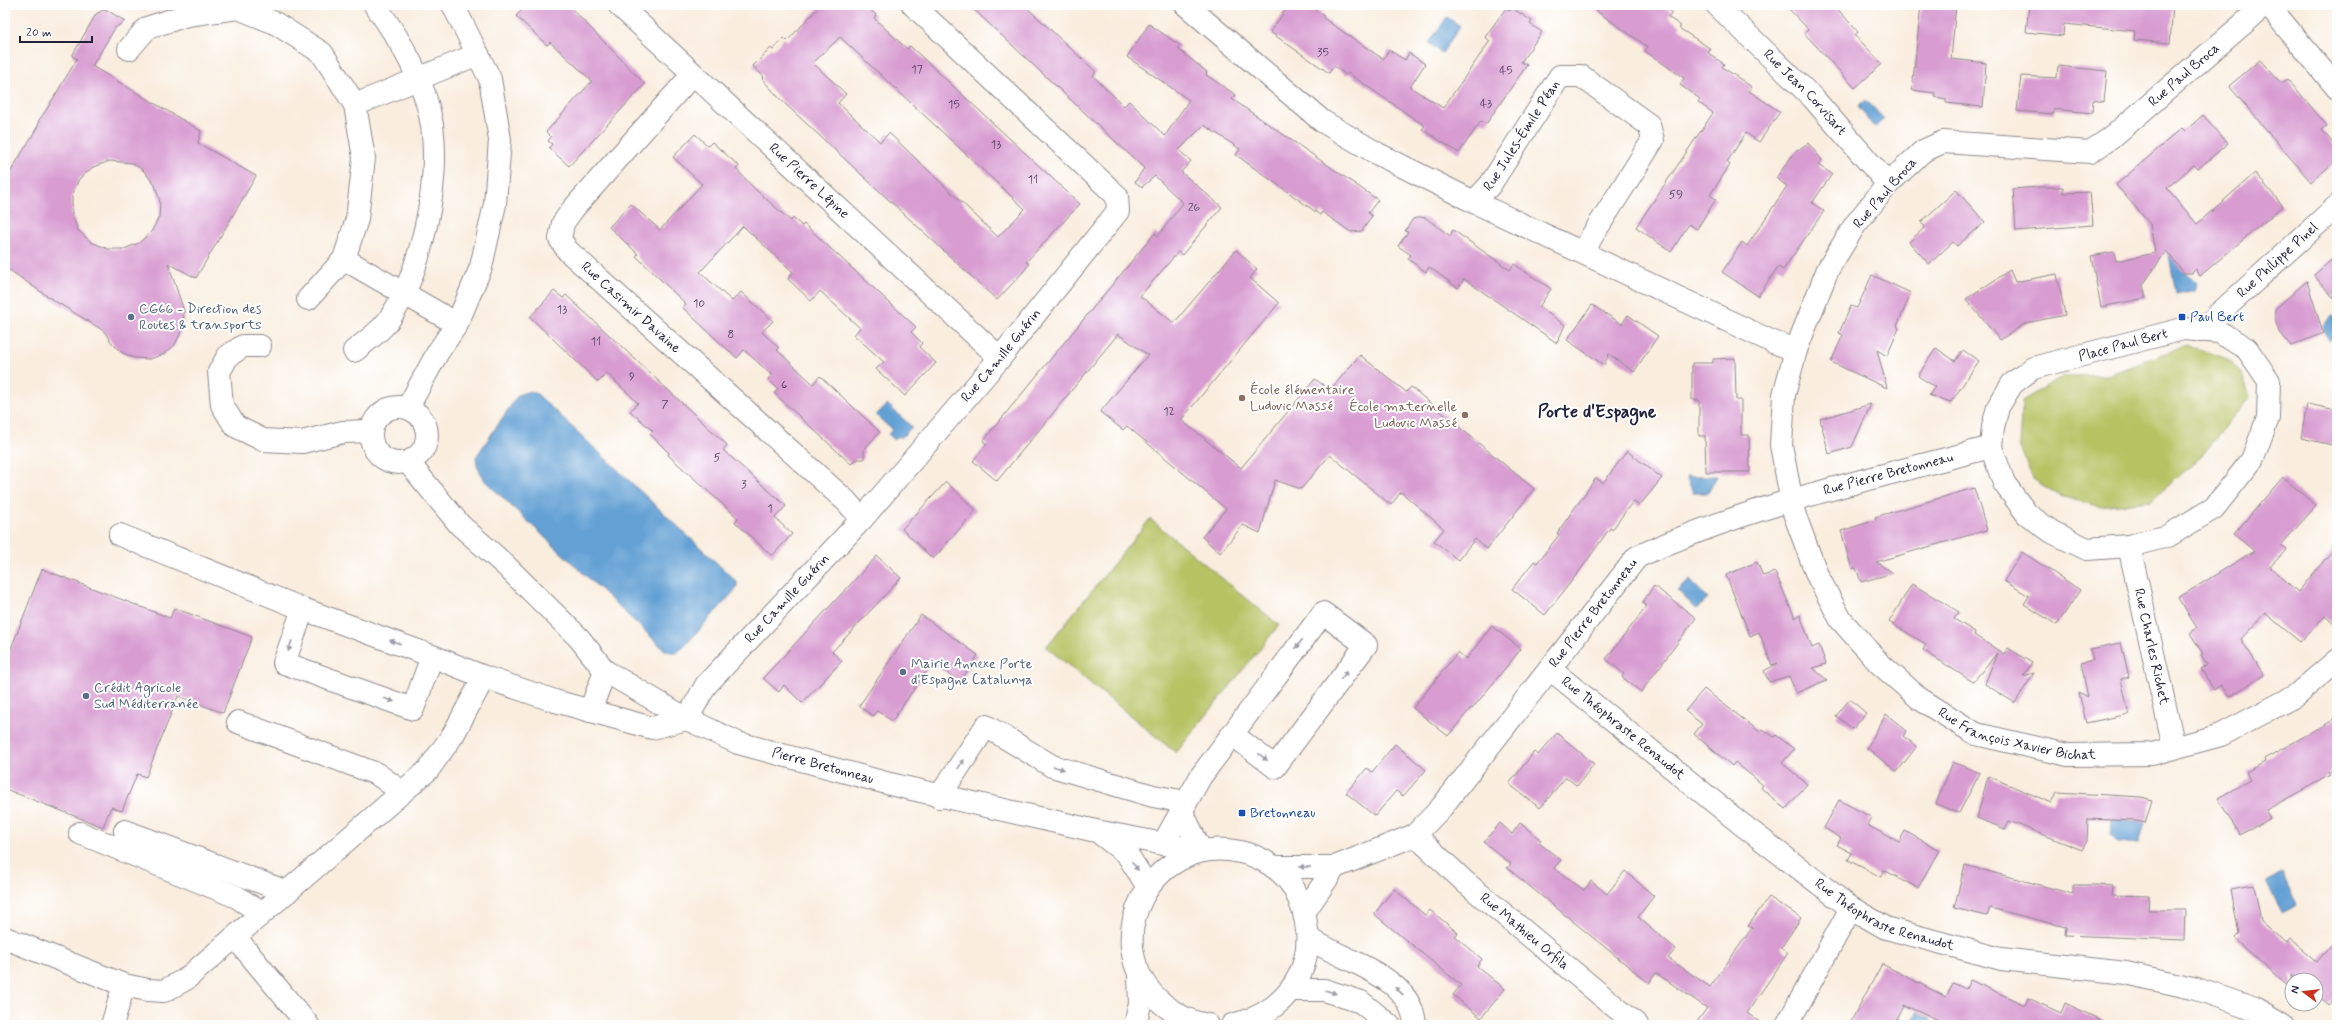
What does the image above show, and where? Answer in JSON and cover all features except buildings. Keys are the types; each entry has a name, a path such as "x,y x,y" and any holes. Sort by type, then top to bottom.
{"street":[{"path":"354,351 388,322 404,295 424,242 433,180 432,125 418,80 398,36 375,5"},
{"path":"408,407 438,352 457,324 481,267 495,204 500,140 490,79 453,5"},
{"name":"Rue Pierre Lépine","path":"619,5 1000,358"},
{"name":"Rue Camille Guérin","path":"687,719 706,685 862,519 1000,358 1118,211 1118,196 913,5"},
{"name":"Rue Jules-Émile Péan","path":"1186,5 1322,121 1378,154 1474,202 1584,252 1773,342 1796,350"},
{"name":"Rue Jean Corvisart","path":"1717,5 1813,98 1888,184"},
{"path":"2267,5 2337,88"},
{"name":"Rue Paul Broca","path":"1791,500 1781,445 1784,395 1796,350 1828,269 1855,225 1888,184 1922,150 1943,142 2090,152 2111,138 2267,5"},
{"path":"129,49 147,28 188,15 238,7 275,23 322,53 355,105 364,158 357,219 344,259 308,299"},
{"path":"355,105 478,54"},
{"name":"Rue Casimir Davaine","path":"693,74 573,209 563,223 560,239 568,251 666,337 846,501 862,519"},
{"name":"Rue Jules-Émile Péan","path":"1474,202 1490,185 1560,76 1581,76 1649,125 1653,140 1592,236 1584,252"},
{"name":"Rue Philippe Pinel","path":"2200,331 2337,206"},
{"path":"344,259 404,295 457,324"},
{"name":"Place Paul Bert","path":"2183,329 2200,331 2219,332 2247,349 2269,381 2268,418 2252,460 2214,508 2168,536 2129,546 2087,549 2046,527 2027,514 2004,483 1991,447 1993,427 1998,407 2012,384 2033,368 2183,329"},
{"path":"260,346 243,346 228,356 219,372 222,406 235,426 263,440 302,442 344,432 370,431"},
{"path":"391,406 408,407 423,418 428,435 422,452 408,462 389,463 374,450 370,431 376,415 391,406"},
{"name":"Rue Pierre Bretonneau","path":"1274,867 1335,867 1415,836 1441,808 1637,556 1667,543 1791,500 1991,447"},
{"name":"Pierre Bretonneau","path":"408,462 460,525 504,564 579,638 605,671 687,719 738,743 939,797 1096,831 1201,851"},
{"name":"Rue François Xavier Bichat","path":"1791,500 1794,513 1817,575 1841,620 1879,663 1920,699 1976,734 2068,755 2152,754 2221,735 2295,696 2337,660"},
{"path":"120,535 303,609 432,656 484,677 590,711 652,728 687,719"},
{"name":"Rue Charles Richet","path":"2129,546 2174,747"},
{"path":"303,609 284,663 413,709 432,656"},
{"path":"1163,844 1201,776 1232,734 1323,613 1366,645 1275,767 1232,734"},
{"name":"Rue Théophraste Renaudot","path":"1550,669 1740,824 1851,908 1886,928 1917,938 2001,960 2126,974 2197,989 2255,1009 2283,1025"},
{"path":"590,711 605,671"},
{"path":"5,938 124,985 148,990 164,991 186,979 428,770 452,735 484,677"},
{"path":"238,722 377,774 402,792"},
{"path":"939,797 986,726 1052,766 1153,796 1184,807 1201,851"},
{"path":"125,831 287,892"},
{"name":"Pierre Bretonneau","path":"1096,831 1127,854 1148,887"},
{"path":"80,832 237,897 261,913"},
{"name":"Rue Mathieu Orfila","path":"1415,836 1465,882 1637,1025"},
{"path":"1198,1025 1173,1013 1153,996 1139,974 1132,952 1132,928 1137,907 1148,887 1168,866 1183,857 1201,851 1226,849 1252,854 1274,867 1293,887 1305,911 1309,938 1304,965 1292,990 1274,1009 1250,1021 1232,1025"},
{"path":"1305,911 1335,867"},
{"path":"1787,1025 1851,908"},
{"path":"235,937 308,1025"},
{"path":"1309,938 1322,947 1372,970 1400,992 1414,1011 1415,1025"},
{"path":"1134,1025 1140,1004 1139,974"},
{"path":"112,1025 124,985"},
{"path":"1292,990 1324,990 1361,1002 1389,1025"}],"green space":[{"path":"2187,345 2225,358 2242,373 2250,397 2203,454 2150,501 2098,506 2060,496 2033,479 2019,445 2022,401 2064,376 2108,375"},
{"path":"1150,519 1279,625 1176,753 1046,647"}],"water":[{"path":"1447,17 1460,26 1442,53 1429,43"},
{"path":"1866,100 1884,119 1875,127 1858,107"},
{"path":"2169,255 2172,255 2185,274 2194,280 2196,285 2194,290 2176,294"},
{"path":"2337,315 2337,344 2328,339 2323,327 2330,317"},
{"path":"529,391 537,394 737,582 737,588 685,646 676,653 666,651 485,481 477,466 476,457 518,395"},
{"path":"887,404 912,427 901,438 899,436 895,440 888,434 892,430 876,415"},
{"path":"1686,476 1717,476 1708,493 1693,493"},
{"path":"1690,580 1708,599 1696,609 1678,591"},
{"path":"2112,820 2145,823 2139,844 2118,842 2111,835"},
{"path":"2282,874 2297,904 2282,912 2266,882"},
{"path":"1917,1012 1931,1019 1928,1025 1911,1025"}],"place":[{"name":"CG66 - Direction des Routes & transports","path":"131,317"},
{"name":"Paul Bert","path":"2182,317"},
{"name":"École élémentaire Ludovic Massé","path":"1242,398"},
{"name":"École maternelle Ludovic Massé","path":"1465,415"},
{"name":"Mairie Annexe Porte d'Espagne Catalunya","path":"903,672"},
{"name":"Crédit Agricole Sud Méditerranée","path":"86,696"},
{"name":"Bretonneau","path":"1242,813"}],"district":[{"name":"Porte d'Espagne","path":"1597,412"}]}
